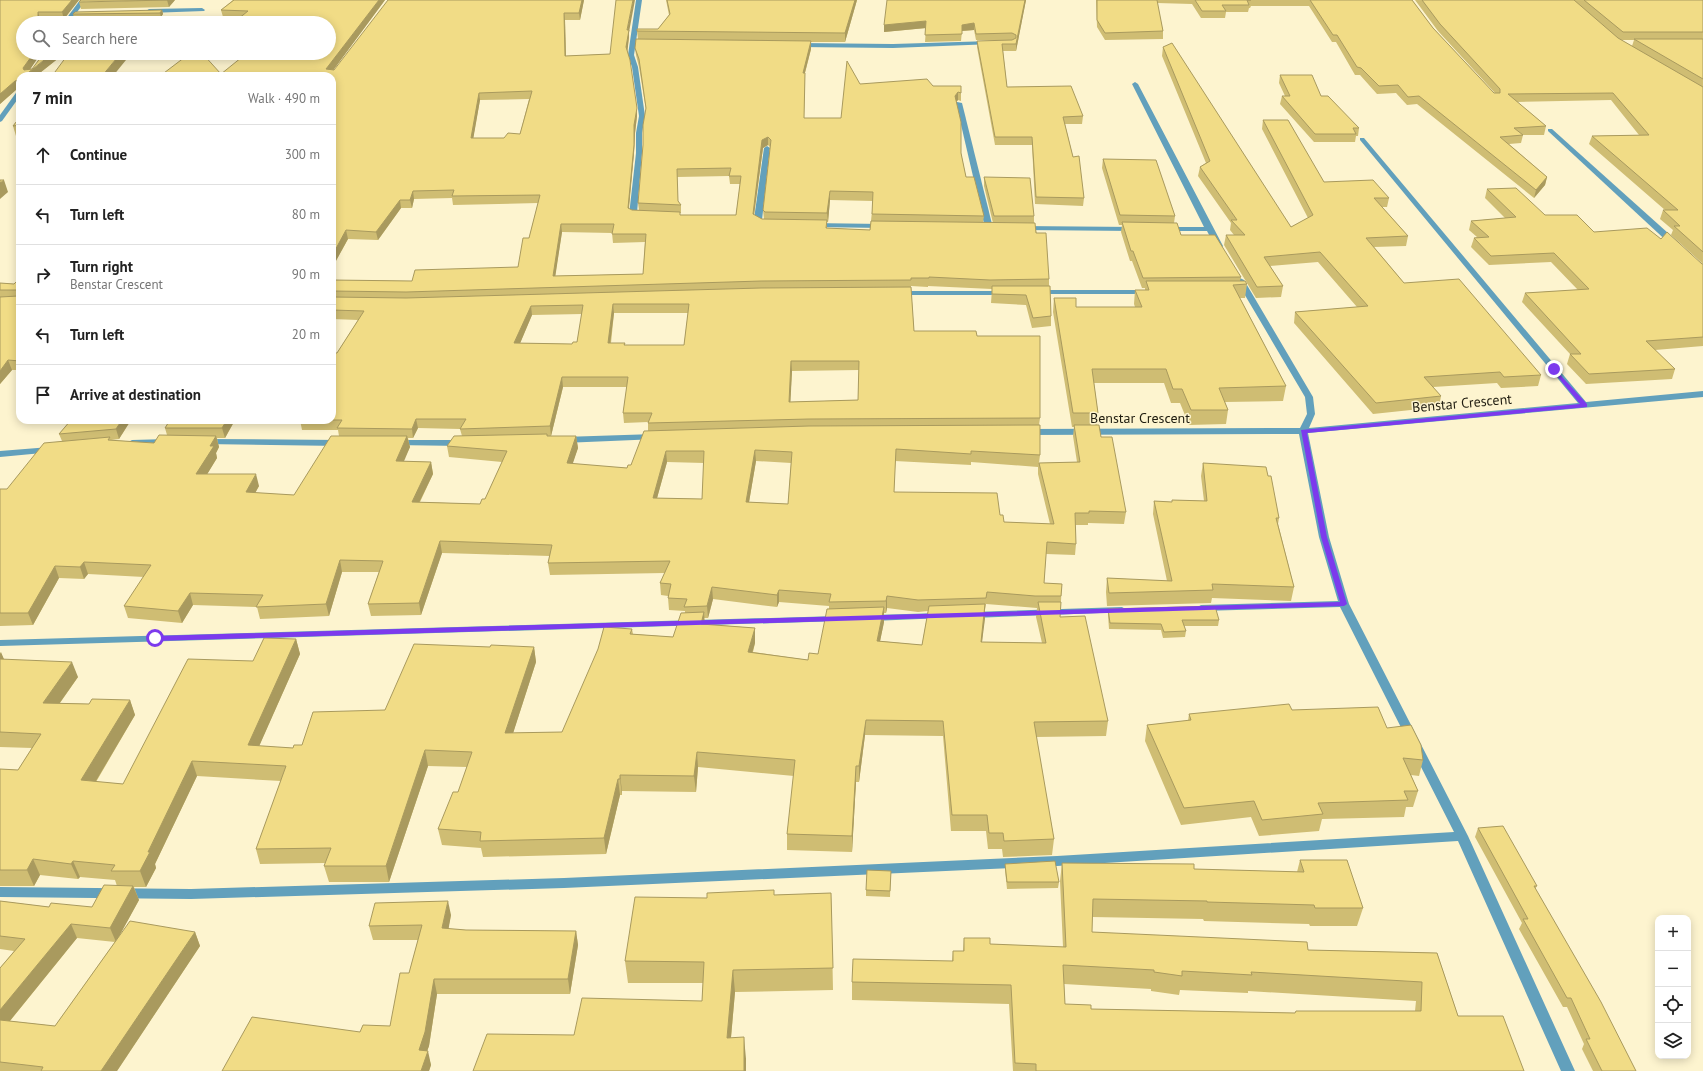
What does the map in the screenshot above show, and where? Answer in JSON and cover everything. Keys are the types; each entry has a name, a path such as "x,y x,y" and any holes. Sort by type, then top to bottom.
{"street":[{"path":"71,16 83,0"},
{"path":"639,0 631,55 635,68 642,116 639,133 639,153 633,215 648,215"},
{"path":"141,11 202,10"},
{"path":"73,13 81,13"},
{"path":"633,43 641,43"},
{"path":"790,45 893,46 996,43"},
{"path":"1135,84 1209,229 1224,254"},
{"path":"0,120 16,98"},
{"path":"959,103 989,228"},
{"path":"1550,130 1679,248"},
{"path":"1362,139 1585,406"},
{"path":"767,148 758,222 771,225"},
{"path":"802,225 888,226"},
{"path":"1013,228 1209,229"},
{"path":"1236,272 1243,291 1309,396 1311,414 1303,431 1324,537 1344,604 1462,836 1568,1071"},
{"path":"892,293 1015,292"},
{"path":"1031,292 1155,292"},
{"name":"Benstar Crescent","path":"1016,432 1303,431 1703,394"},
{"path":"556,440 667,437"},
{"path":"121,444 176,442"},
{"path":"200,442 351,443"},
{"path":"390,443 470,442"},
{"path":"0,454 61,449"},
{"path":"1192,608 1344,604"},
{"path":"864,618 1136,610"},
{"path":"0,643 848,618"},
{"path":"0,892 191,894 564,883 1065,860 1462,836"}],"building":[{"path":"0,0 72,0 62,12 38,12 38,16 16,16 16,60 29,60 23,68 24,70 32,69 39,60 44,60 29,72 16,72 16,81 0,94"},
{"path":"81,0 168,0 79,2"},
{"path":"234,0 379,0 336,56 336,16 242,16 248,11 221,10"},
{"path":"388,0 582,0 579,13 564,13 565,56 610,54 616,0 633,0 627,30 629,30 626,47 630,60 637,108 634,125 634,145 628,208 632,210 680,212 680,215 736,215 741,176 729,176 731,168 677,169 678,201 681,205 638,203 643,145 643,125 646,108 639,59 635,48 636,39 811,41 803,73 805,73 804,118 841,118 847,61 860,84 927,79 933,86 961,86 961,93 958,92 955,96 961,122 961,153 966,177 974,177 984,216 872,214 873,192 830,191 827,213 765,212 763,210 771,140 768,137 762,140 753,214 762,219 827,220 826,228 870,230 871,221 1035,223 1036,233 1046,233 1049,279 990,280 929,277 911,278 911,280 761,281 406,292 336,291 336,280 412,281 415,270 518,267 523,238 529,238 540,195 452,196 454,190 413,191 410,200 400,200 376,232 346,230 336,249 336,72 223,72 238,60 333,60 326,69 334,70","holes":["532,91 520,134 508,133 504,138 471,138 479,93","561,224 614,224 612,234 646,234 643,274 553,276"]},
{"path":"667,0 855,0 845,33 637,31 637,29 658,29 670,14"},
{"path":"887,0 1025,0 1016,44 1002,44 1007,87 1071,86 1083,116 1063,117 1073,157 1079,156 1084,198 1036,197 1032,137 995,137 977,41 1012,40 1016,38 1016,35 1012,33 976,34 974,23 962,25 962,34 925,35 926,21 884,25"},
{"path":"1097,0 1157,0 1163,31 1105,33 1097,20"},
{"path":"1195,0 1247,0 1249,5 1222,5 1226,11 1202,11"},
{"path":"1310,0 1412,0 1433,28 1494,93 1500,93 1500,89 1440,24 1422,0 1574,0 1618,38 1703,87 1703,252 1674,226 1680,226 1663,210 1678,210 1592,136 1649,135 1613,93 1508,94 1546,126 1514,128 1523,135 1500,137 1547,177 1536,190 1419,96 1408,97 1398,85 1379,86 1361,68 1357,67 1337,35 1333,35"},
{"path":"1584,0 1703,0 1703,32 1623,32"},
{"path":"162,10 160,13 73,14 75,12"},
{"path":"1634,39 1703,39 1703,79"},
{"path":"1172,43 1291,227 1313,215 1263,120 1288,120 1324,182 1373,180 1389,198 1374,198 1408,236 1366,238 1404,283 1459,279 1541,375 1504,377 1500,372 1424,377 1441,396 1376,403 1295,312 1368,306 1320,252 1264,257 1283,286 1257,287 1226,235 1245,235 1231,220 1237,220 1200,167 1210,161 1163,47"},
{"path":"64,60 115,60 105,72 55,72"},
{"path":"181,60 208,60 219,72 165,72"},
{"path":"1280,75 1312,75 1321,96 1328,96 1359,128 1353,128 1356,134 1315,134 1282,96 1290,96"},
{"path":"1103,159 1156,160 1175,216 1120,215"},
{"path":"984,177 1030,178 1034,216 994,216"},
{"path":"1516,188 1545,215 1577,215 1594,232 1647,228 1661,239 1667,232 1703,264 1703,337 1646,341 1675,369 1589,374 1570,354 1581,354 1525,293 1589,289 1554,253 1491,256 1474,238 1489,237 1471,221 1516,217 1487,189"},
{"path":"1122,222 1177,223 1181,235 1215,235 1241,277 1143,278 1133,251 1131,251"},
{"path":"1146,281 1245,281 1247,284 1233,285 1286,386 1219,388 1228,410 1191,410 1182,389 1173,389 1166,369 1092,369 1098,413 1073,413 1054,298 1076,298 1076,307 1142,307 1135,290 1149,290"},
{"path":"16,282 16,290 0,290 0,283 14,284"},
{"path":"992,286 1050,286 1051,316 1033,318 1026,295 992,294"},
{"path":"911,287 914,331 976,331 977,336 1040,336 1040,418 809,419 648,423 652,413 623,413 628,377 562,377 550,426 460,429 466,419 416,419 412,429 337,428 342,420 336,420 336,353 364,311 336,310 336,297 406,298 761,288","holes":["613,304 689,304 684,345 624,345 625,343 608,343","583,305 577,342 573,342 572,344 514,343 531,306","791,361 859,361 858,400 789,402"]},
{"path":"16,296 16,361 8,360 0,371 0,297"},
{"path":"68,424 119,424 116,429 59,434"},
{"path":"168,424 224,424 222,428 165,428"},
{"path":"1040,425 1040,455 971,451 971,454 896,449 894,492 997,493 1000,515 1003,515 1004,522 1054,524 1039,463 1080,462 1074,425 1099,425 1101,437 1112,437 1126,512 1089,511 1089,513 1075,513 1076,544 1047,542 1044,583 1062,584 1061,596 1035,596 987,592 986,598 918,600 887,596 886,601 829,602 831,594 779,590 777,595 712,587 707,606 684,607 687,599 668,598 671,584 660,583 670,561 548,563 552,545 440,541 419,603 368,604 383,561 340,560 326,604 256,607 263,595 190,593 178,611 124,606 151,565 84,562 80,567 55,566 28,613 0,613 0,489 7,489 44,443 110,437 108,440 154,443 159,435 216,436 210,446 214,446 196,474 256,474 246,492 294,495 331,436 407,436 396,461 431,462 412,502 480,504 482,499 485,499 507,451 447,446 454,436 547,434 547,436 576,436 567,463 627,468 628,465 631,465 644,431 809,426","holes":["755,450 792,452 788,504 746,502","666,451 704,451 702,499 653,498"]},
{"path":"1203,463 1266,467 1268,476 1271,476 1279,518 1276,518 1294,587 1212,584 1213,590 1109,593 1107,578 1172,581 1154,501 1207,501"},
{"path":"1038,602 1061,602 1060,617 1085,616 1108,721 1034,722 1054,839 1004,841 1003,833 989,833 987,815 952,815 943,721 866,720 859,766 856,766 852,836 787,834 795,760 697,752 694,776 620,775 604,838 480,841 481,832 438,829 453,792 458,792 472,752 425,750 386,866 324,866 331,848 256,849 286,766 192,761 140,871 111,871 115,865 73,861 71,864 33,859 27,870 0,870 0,769 18,770 41,734 0,732 0,659 72,662 43,703 89,704 92,699 130,700 81,780 123,784 188,659 253,661 264,638 296,639 248,745 293,748 294,745 302,745 313,712 385,710 414,644 534,647 505,733 562,732 598,649 604,627 632,629 630,634 673,637 681,613 704,612 701,624 755,628 748,652 808,660 809,653 818,654 827,609 884,607 877,641 922,645 929,606 985,604 981,642 1046,643"},
{"path":"1215,606 1219,620 1182,620 1186,631 1164,632 1161,624 1110,623 1108,609"},
{"path":"1289,704 1292,710 1378,707 1387,728 1411,725 1421,745 1423,760 1403,758 1418,791 1404,791 1408,800 1318,803 1323,814 1262,820 1254,801 1184,808 1147,725 1191,720 1189,714"},
{"path":"1503,826 1537,886 1534,886 1601,1002 1636,1071 1602,1071 1586,1039 1590,1039 1571,998 1567,998 1523,919 1528,919 1478,828"},
{"path":"1300,860 1347,860 1363,908 1315,908 1314,905 1207,901 1093,899 1092,932 1307,942 1308,950 1437,953 1458,1016 1503,1016 1524,1071 1036,1071 1036,1064 1015,1063 1011,985 852,982 853,959 953,961 953,951 964,951 964,938 990,938 990,944 1066,947 1062,863 1194,864 1194,869 1304,872","holes":["1063,965 1154,970 1154,972 1182,976 1182,971 1252,975 1251,972 1422,982 1421,1011 1296,1011 1295,1013 1091,1009 1091,1005 1065,1004"]},
{"path":"1055,861 1059,882 1007,882 1005,864"},
{"path":"867,870 891,871 890,891 866,890"},
{"path":"104,885 133,886 110,928 71,924 0,1010 0,968 25,939 0,936 0,901 49,907 51,903 92,907"},
{"path":"774,890 774,895 831,893 833,968 733,970 727,1038 744,1037 744,1071 473,1071 487,1034 574,1035 582,998 702,1001 704,962 625,961 635,897 707,898 707,893"},
{"path":"448,901 442,928 466,930 576,931 568,979 434,979 425,1032 419,1050 428,1051 421,1071 222,1071 252,1017 360,1032 363,1025 390,1026 400,973 409,973 422,925 369,926 375,903"},
{"path":"130,921 195,932 101,1071 41,1071 43,1067 0,1062 0,1020 55,1026"}],"route":[{"path":"155,638 1344,604 1324,537 1303,431 1585,406 1554,369"}]}
